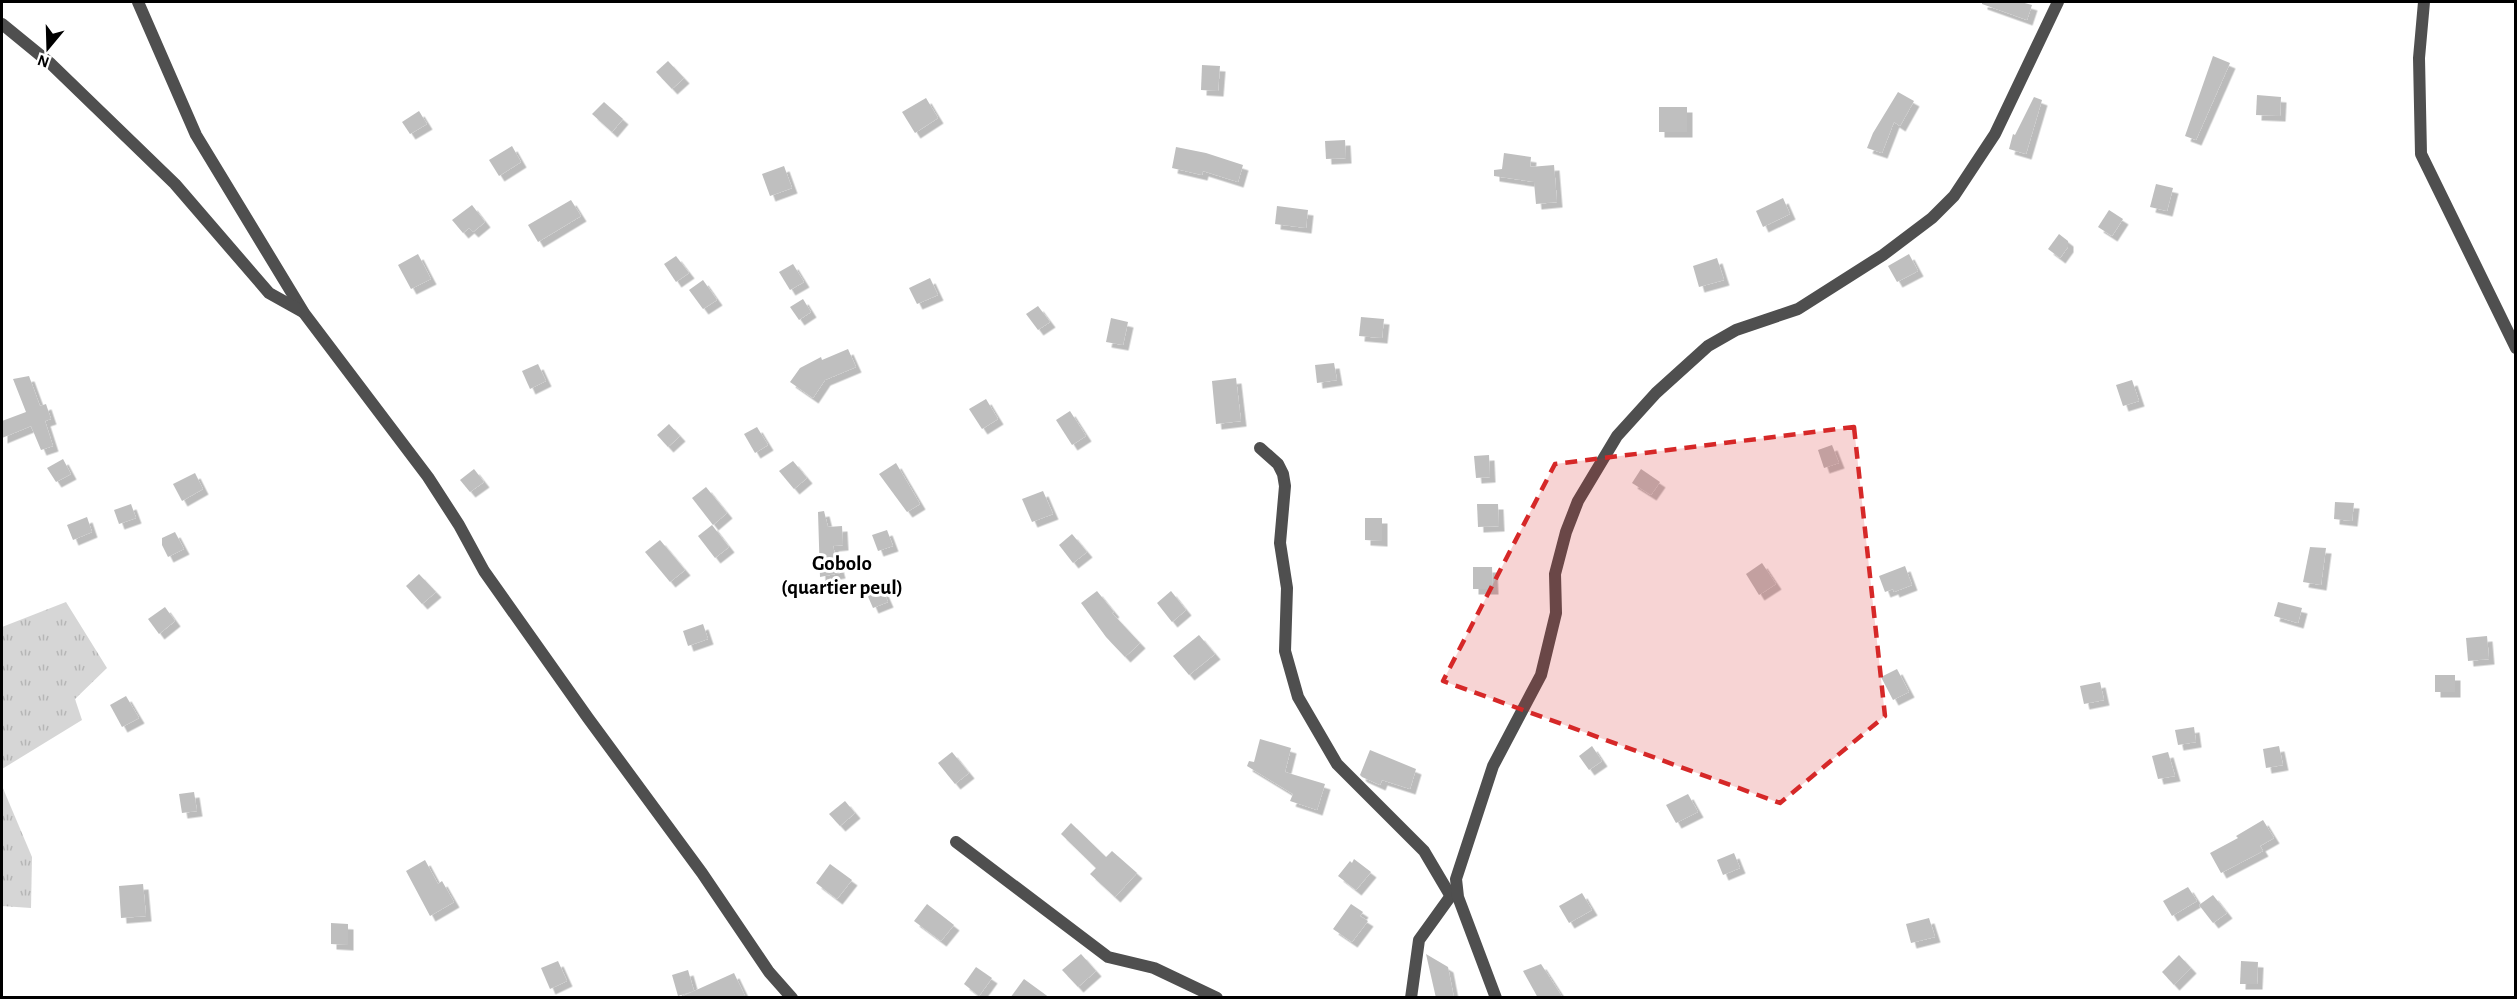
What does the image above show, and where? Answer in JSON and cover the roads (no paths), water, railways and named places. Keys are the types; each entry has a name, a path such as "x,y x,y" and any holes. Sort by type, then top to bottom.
{"street":[{"path":"138,2 196,135 304,313 428,477 459,525 484,571 702,873 769,972 792,998"},
{"path":"1411,998 1419,940 1453,892 1494,766 1545,664 1556,612 1555,574 1566,532 1578,501 1617,436 1656,393 1708,346 1736,330 1798,309 1883,255 1932,218 1954,196 1995,134 2058,2"},
{"path":"2424,2 2419,58 2421,154 2516,348"},
{"path":"2,24 51,64 159,168 269,293 304,313"},
{"path":"1260,448 1278,464 1285,486 1280,543 1287,588 1285,651 1298,697 1337,764 1424,851 1453,892 1496,998"},
{"path":"956,842 1108,957 1154,968 1217,998"}],"district":[{"name":"Gobolo (quartier peul)","path":"842,575"}]}
